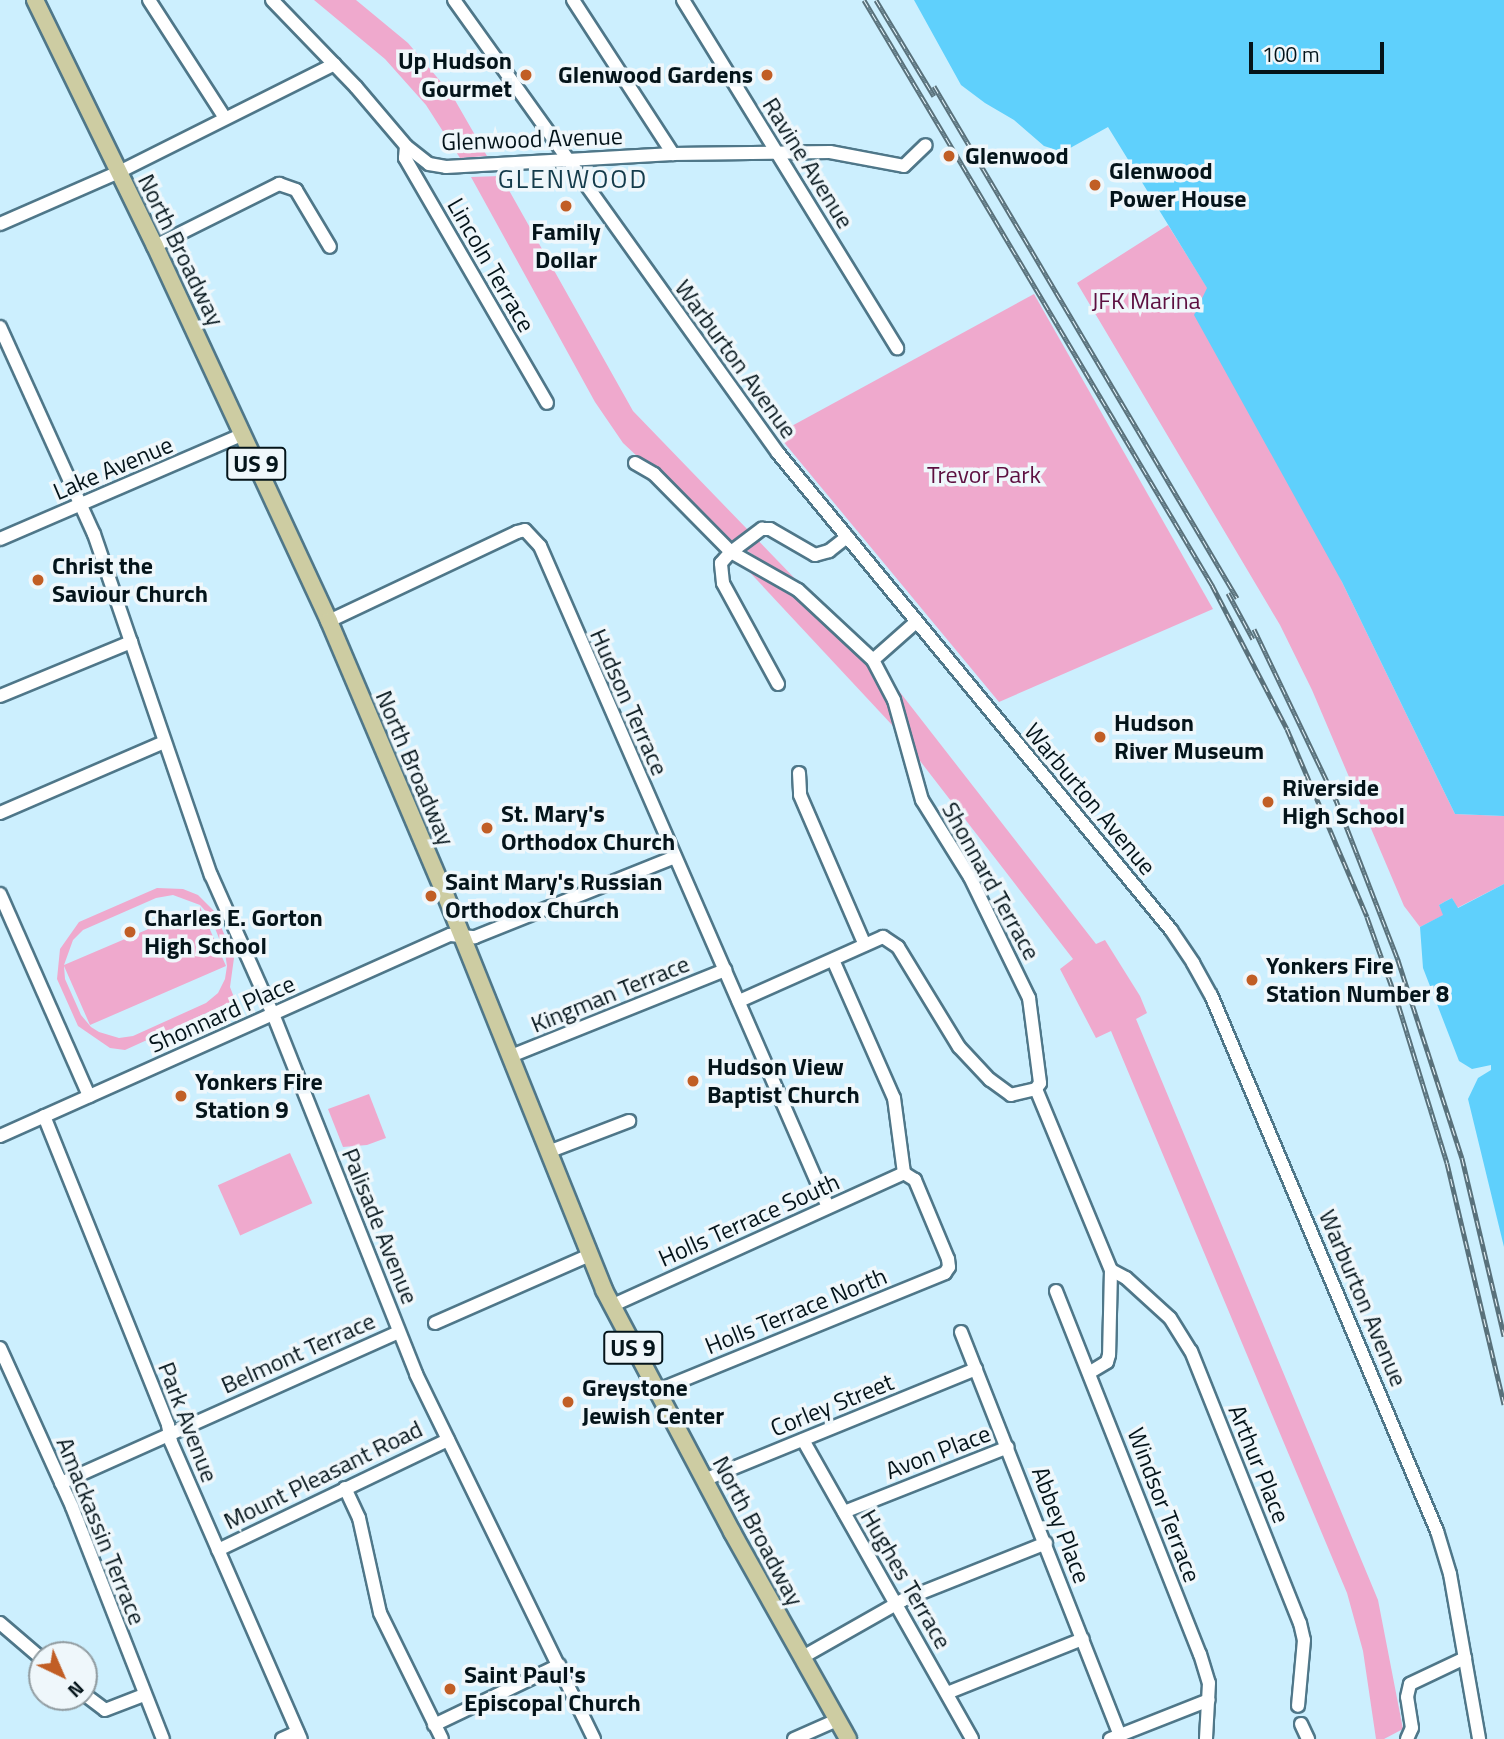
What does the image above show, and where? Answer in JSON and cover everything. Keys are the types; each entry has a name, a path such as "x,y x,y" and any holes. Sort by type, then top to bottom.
{"main road":[{"name":"North Broadway","path":"35,0 155,246 328,621 462,936 611,1306 801,1658 848,1739"}],"street":[{"path":"149,0 225,118"},
{"name":"Glenwood Avenue","path":"272,0 335,64 406,146 429,164 446,167 673,154 830,152 904,166 926,145"},
{"name":"Warburton Avenue","path":"454,0 778,453 1171,930 1211,995 1437,1531 1450,1574 1479,1739"},
{"path":"573,0 673,154"},
{"name":"Ravine Avenue","path":"683,0 897,348"},
{"path":"0,224 118,173 335,64"},
{"name":"Lincoln Terrace","path":"406,146 405,158 411,169 547,403"},
{"path":"155,246 279,184 296,190 330,247"},
{"name":"Palisade Avenue","path":"0,327 81,504 211,874 273,1014 400,1332 448,1440 594,1739"},
{"name":"Lake Avenue","path":"0,539 242,435"},
{"name":"Shonnard Terrace","path":"635,463 654,474 731,552 798,590 873,660 894,700 922,800 970,877 1029,998 1040,1063 1040,1083 1036,1089"},
{"path":"778,684 723,583 722,563 731,552 762,529 770,530 815,555 829,551 847,537"},
{"name":"Hudson Terrace","path":"328,621 524,530 540,546 828,1207"},
{"path":"873,660 916,622"},
{"path":"0,696 131,642"},
{"path":"0,813 164,742"},
{"path":"799,773 800,795 865,945"},
{"name":"Shonnard Place","path":"0,1136 450,934 475,937 675,857"},
{"path":"0,894 89,1096"},
{"path":"738,1001 883,937 898,947 959,1047 997,1086 1011,1095 1036,1089 1111,1270 1107,1362 1089,1373"},
{"path":"833,960 894,1098 904,1173"},
{"name":"Kingman Terrace","path":"511,1056 725,970"},
{"name":"Park Avenue","path":"44,1116 218,1550 299,1736"},
{"path":"548,1152 629,1121"},
{"name":"Holls Terrace South","path":"611,1306 904,1173"},
{"name":"Holls Terrace North","path":"656,1391 935,1278 948,1267 915,1180 904,1173"},
{"path":"435,1323 590,1255"},
{"name":"Arthur Place","path":"1111,1270 1126,1278 1170,1318 1191,1351 1300,1623 1304,1640 1298,1706"},
{"name":"Windsor Terrace","path":"1056,1291 1200,1654 1209,1683 1206,1739"},
{"name":"Belmont Terrace","path":"61,1483 400,1332"},
{"name":"Abbey Place","path":"961,1332 1083,1639 1115,1737"},
{"name":"Amackassin Terrace","path":"0,1348 61,1483 163,1739"},
{"name":"Corley Street","path":"704,1480 976,1368"},
{"name":"Mount Pleasant Road","path":"218,1550 448,1440"},
{"name":"Hughes Terrace","path":"803,1440 972,1739"},
{"name":"Avon Place","path":"844,1512 1008,1447"},
{"path":"345,1488 359,1518 380,1613 442,1739"},
{"path":"801,1658 896,1604 1046,1543"},
{"path":"0,1623 28,1647"},
{"path":"947,1693 1083,1639"},
{"path":"1407,1739 1412,1728 1406,1697 1410,1684 1465,1658"},
{"path":"434,1725 559,1665"},
{"path":"98,1704 106,1710 144,1695"},
{"path":"1115,1737 1209,1700"},
{"path":"794,1739 837,1720"},
{"path":"1301,1724 1308,1739"},
{"path":"282,1739 299,1736"}],"green space":[{"path":"314,0 356,0 408,43 452,95 487,156 460,158 426,105 385,59"},
{"path":"501,176 633,411 804,588 717,531 623,443 595,402 471,177"},
{"name":"JFK Marina","path":"1168,225 1208,289 1342,582 1455,814 1504,816 1504,884 1457,908 1452,898 1446,901 1439,905 1444,915 1420,927 1404,906 1312,690 1280,625 1077,283"},
{"name":"Trevor Park","path":"1034,294 1213,609 999,702 777,434"},
{"path":"743,565 794,594 866,660 891,702 893,726"},
{"path":"892,682 1096,944 1105,940 1140,996 1147,1013 1136,1019 1378,1600 1403,1729 1384,1739 1376,1739 1363,1651 1347,1593 1111,1031 1096,1038 1060,969 1073,959 917,757"},
{"path":"157,888 183,889 198,895 215,912 234,958 230,987 235,1000 125,1050 110,1048 78,1026 57,979 60,949 79,922","holes":["173,895 200,905 210,916 225,953 227,966 225,979 218,993 206,1003 133,1036 119,1038 91,1027 81,1015 65,979 64,966 90,1025 226,966 200,907 64,965 73,940 83,930 156,898"]},
{"path":"369,1094 386,1138 367,1145 343,1147 328,1109"},
{"path":"290,1153 312,1203 240,1235 218,1185"}],"water":[{"path":"914,0 1504,0 1504,816 1455,814 1342,582 1194,315 1207,288 1108,127 1063,152 1044,146 1014,120 961,85"},
{"path":"1504,884 1504,1247 1468,1099 1478,1078 1491,1070 1491,1065 1472,1069 1459,1061 1423,968 1420,927 1443,915 1439,905 1446,901 1452,898 1458,908"}],"railway":[{"path":"864,0 1212,585 1287,729 1367,917 1399,1007 1447,1163 1504,1404"},
{"path":"876,0 934,96"},
{"path":"934,86 1237,598"},
{"path":"1228,593 1253,639"},
{"path":"1254,629 1336,800 1398,960 1462,1158 1504,1336"}],"place":[{"name":"Up Hudson Gourmet","path":"526,75"},
{"name":"Glenwood Gardens","path":"767,75"},
{"name":"Glenwood","path":"949,156"},
{"name":"Glenwood Power House","path":"1095,185"},
{"name":"Family Dollar","path":"566,206"},
{"name":"Christ the Saviour Church","path":"38,580"},
{"name":"Hudson River Museum","path":"1100,737"},
{"name":"Riverside High School","path":"1268,802"},
{"name":"St. Mary's Orthodox Church","path":"487,828"},
{"name":"Saint Mary's Russian Orthodox Church","path":"431,896"},
{"name":"Charles E. Gorton High School","path":"130,932"},
{"name":"Yonkers Fire Station Number 8","path":"1252,980"},
{"name":"Hudson View Baptist Church","path":"693,1081"},
{"name":"Yonkers Fire Station 9","path":"181,1096"},
{"name":"Greystone Jewish Center","path":"568,1402"},
{"name":"Saint Paul's Episcopal Church","path":"450,1689"}],"district":[{"name":"GLENWOOD","path":"573,179"}]}
